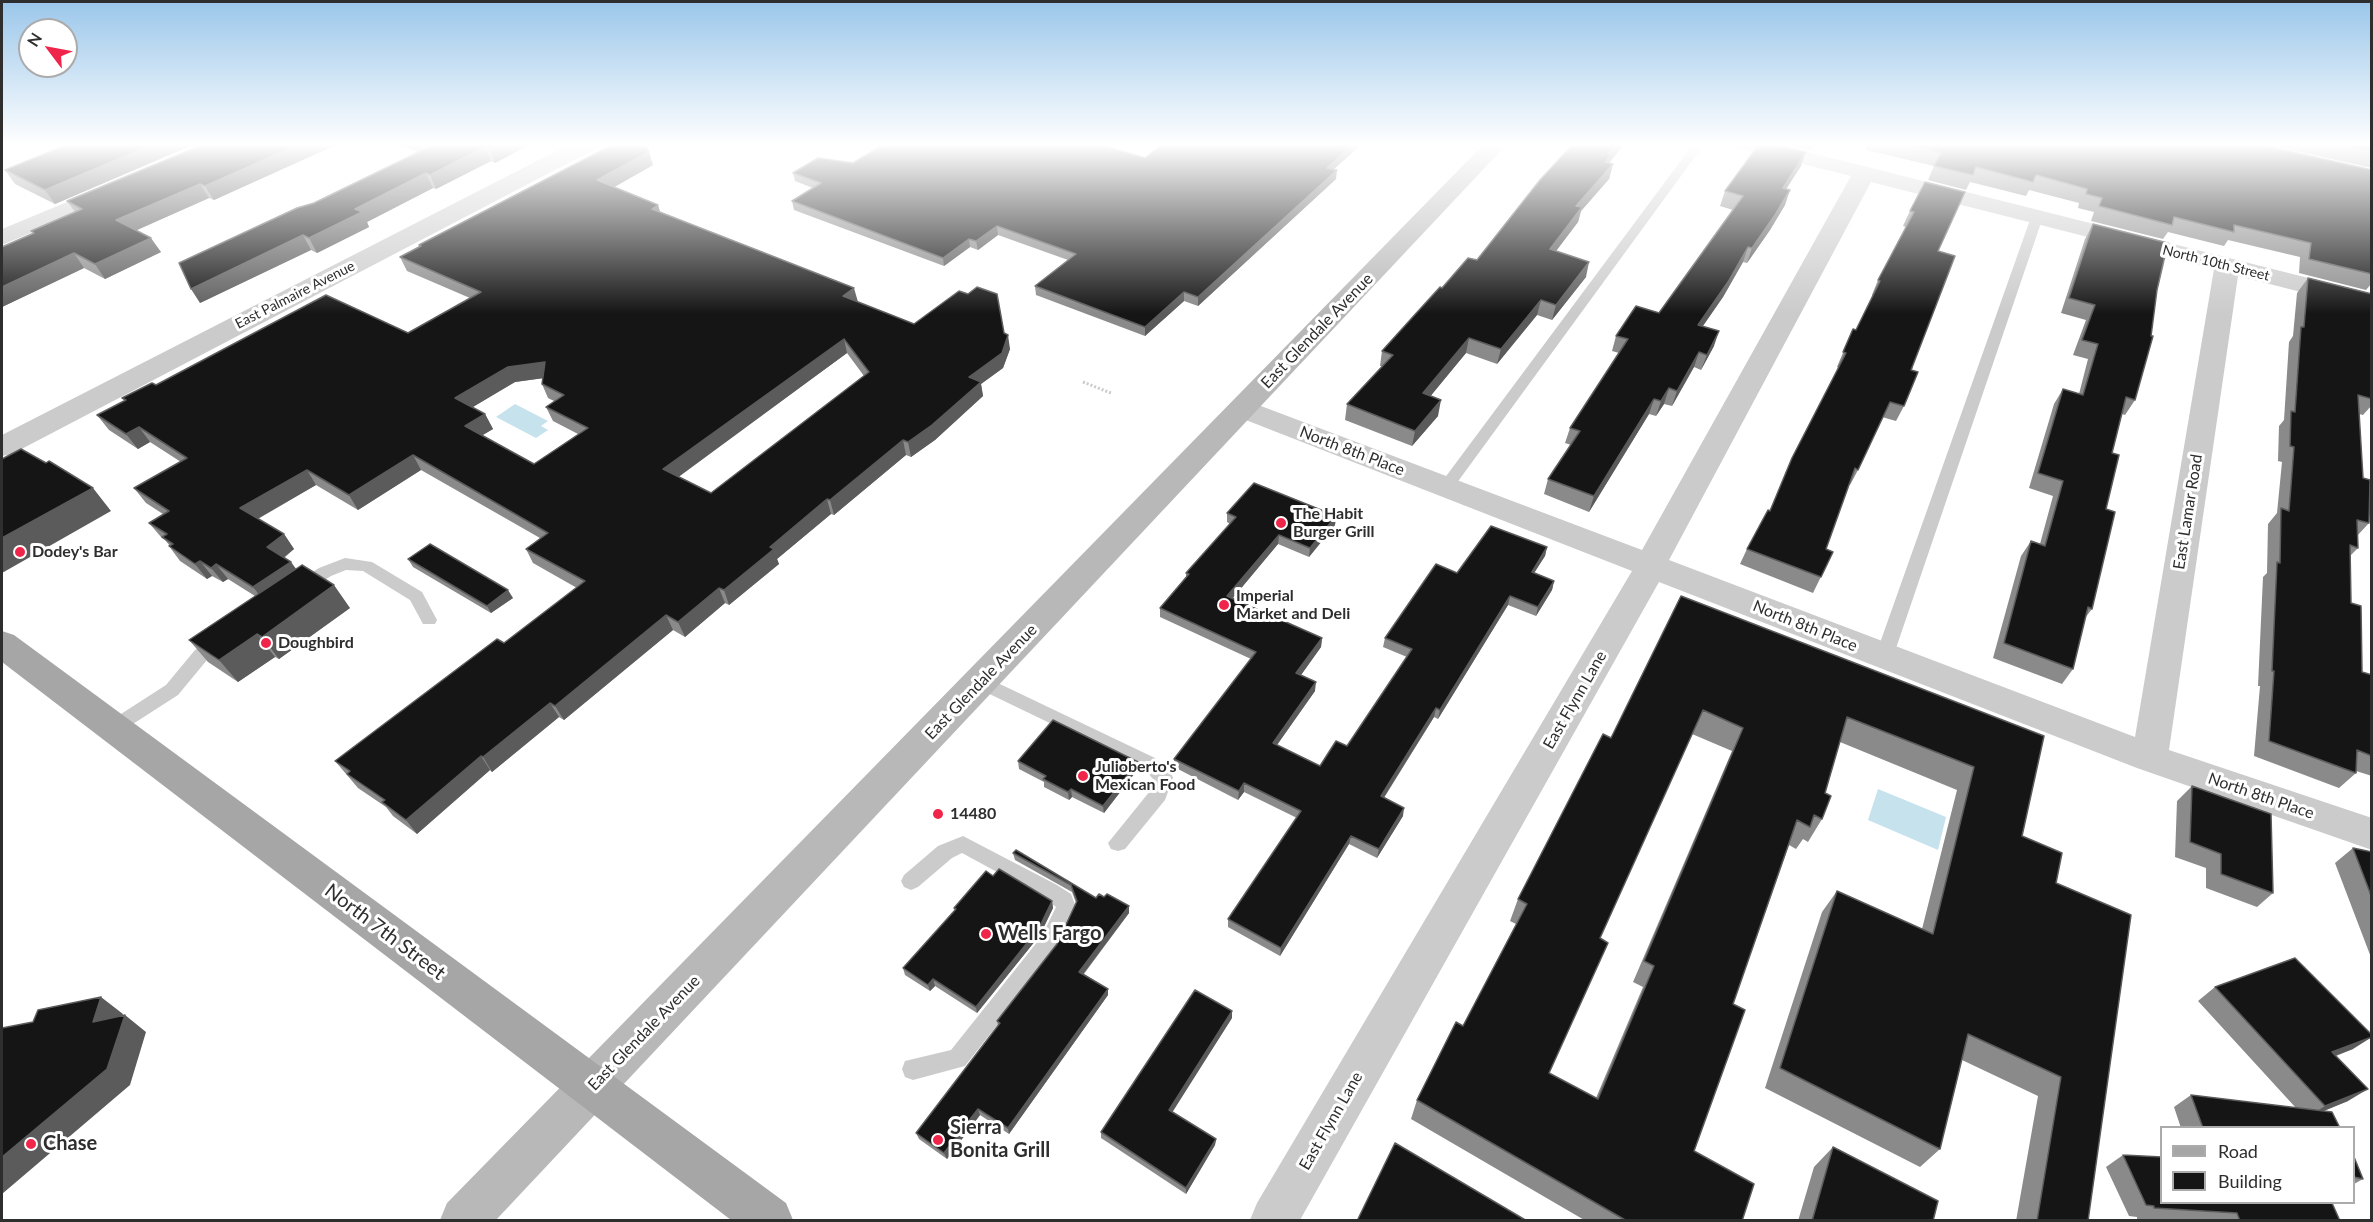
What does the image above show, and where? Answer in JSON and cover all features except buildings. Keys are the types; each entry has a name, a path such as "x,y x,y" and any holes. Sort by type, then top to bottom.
{"main road":[{"name":"East Glendale Avenue","path":"464,1221 1443,200"},
{"name":"North 7th Street","path":"2,644 769,1221"}],"street":[{"path":"2,238 89,200"},
{"name":"East Palmaire Avenue","path":"2,447 479,200"},
{"name":"East Flynn Lane","path":"1274,1221 1635,597 1849,200"},
{"name":"North 10th Street","path":"1970,200 2372,302"},
{"name":"East Lamar Road","path":"2150,758 2227,266"},
{"name":"North 8th Place","path":"1243,409 2150,758 2372,834"}],"lane":[{"path":"1446,487 1658,200"},
{"path":"1884,657 2037,217"},
{"path":"287,598 325,572 345,564 366,566 416,596 429,620"},
{"path":"113,728 172,690 201,655 239,630"},
{"path":"981,682 1149,763 1164,778 1158,795 1118,843"},
{"path":"911,881 945,852 963,844 1050,891 1064,900 1066,907 1063,918 1049,942 957,1059 913,1069"}],"path":[{"path":"1083,382 1112,393"}],"water":[{"path":"515,404 548,421 541,426 548,430 536,438 496,417"},
{"path":"1878,789 1946,817 1938,850 1868,820"}],"place":[{"name":"The Habit Burger Grill","path":"1281,523"},
{"name":"Dodey's Bar","path":"20,552"},
{"name":"Imperial Market and Deli","path":"1224,605"},
{"name":"Doughbird","path":"266,643"},
{"name":"Julioberto's Mexican Food","path":"1083,776"},
{"name":"14480","path":"938,814"},
{"name":"Wells Fargo","path":"986,934"},
{"name":"Sierra Bonita Grill","path":"938,1140"},
{"name":"Chase","path":"31,1144"}]}
